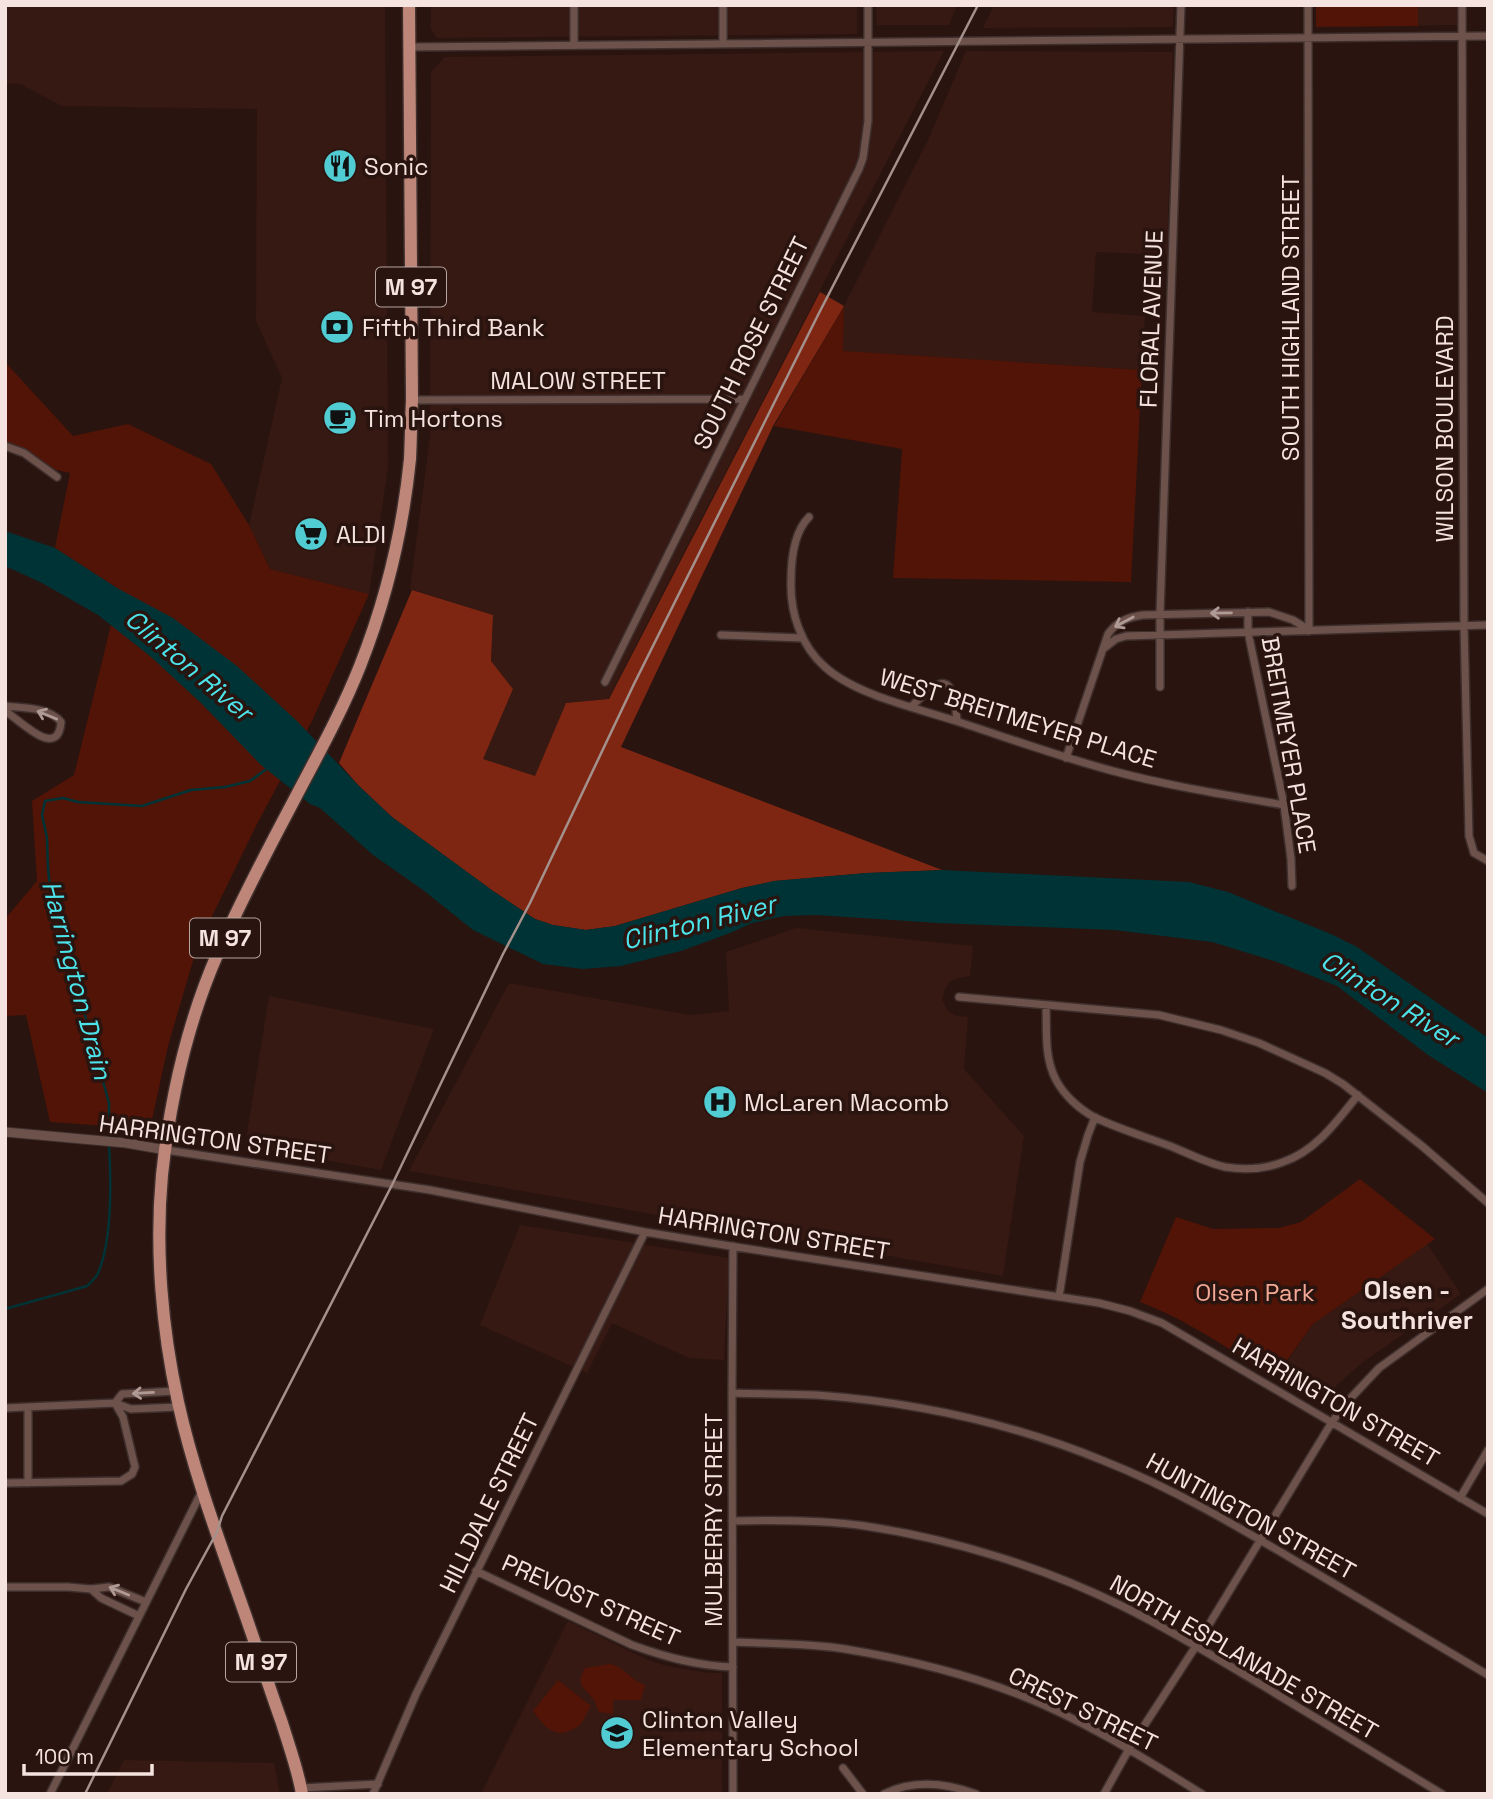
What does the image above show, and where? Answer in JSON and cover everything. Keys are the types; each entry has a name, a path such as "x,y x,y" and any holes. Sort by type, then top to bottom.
{"main road":[{"name":"M 97","path":"301,1791 179,1407 168,1348 160,1260 162,1173 178,1078 203,990 233,919 350,690 389,577 410,458 412,400 409,5"}],"street":[{"path":"574,5 574,44"},
{"path":"723,5 723,43"},
{"name":"SOUTH ROSE STREET","path":"604,682 859,169 868,121 868,5"},
{"name":"FLORAL AVENUE","path":"1160,687 1160,614 1181,5"},
{"name":"SOUTH HIGHLAND STREET","path":"1308,5 1309,631"},
{"name":"WILSON BOULEVARD","path":"1462,5 1464,625 1469,836 1474,853 1488,861"},
{"path":"410,47 1488,36"},
{"name":"MALOW STREET","path":"412,400 745,398"},
{"path":"5,446 24,453 57,477"},
{"name":"WEST BREITMEYER PLACE","path":"809,517 803,522 798,535 791,579 792,609 802,638 814,656 838,677 876,695 1066,758 1157,782 1284,805"},
{"name":"BREITMEYER PLACE","path":"1248,612 1248,632 1284,805 1290,843 1292,886"},
{"path":"1066,758 1108,634 1123,620 1160,614 1269,612 1309,631"},
{"path":"1103,649 1121,637 1488,625"},
{"path":"721,635 802,638"},
{"path":"911,707 933,685 948,685 953,691 957,721"},
{"path":"5,709 32,709 51,713 61,722 59,733 52,739 42,737 5,709"},
{"path":"959,997 1158,1016 1221,1030 1259,1043 1325,1073 1358,1095 1488,1203"},
{"path":"1046,1006 1050,1065 1057,1081 1072,1100 1095,1117 1216,1164 1232,1168 1251,1168 1282,1163 1298,1156 1332,1126 1358,1095"},
{"path":"1059,1297 1080,1162 1095,1117"},
{"name":"HARRINGTON STREET","path":"5,1132 126,1143 429,1190 733,1246 1099,1303 1162,1323 1488,1514"},
{"name":"HILLDALE STREET","path":"373,1794 416,1694 645,1231"},
{"name":"MULBERRY STREET","path":"733,1246 733,1794"},
{"path":"1104,1794 1129,1749 1196,1646 1332,1422 1379,1368 1488,1289"},
{"path":"115,1403 122,1394 176,1391"},
{"name":"HUNTINGTON STREET","path":"732,1393 815,1395 944,1413 1009,1429 1091,1456 1150,1480 1223,1518 1488,1675"},
{"path":"5,1483 121,1480 129,1477 135,1467 123,1417 115,1403"},
{"path":"5,1408 115,1403 131,1409 179,1407"},
{"path":"28,1408 28,1483"},
{"path":"1461,1498 1488,1450"},
{"path":"50,1794 203,1489"},
{"name":"NORTH ESPLANADE STREET","path":"732,1521 808,1521 863,1526 919,1536 1018,1563 1123,1606 1196,1646 1442,1794"},
{"name":"PREVOST STREET","path":"476,1571 632,1645 659,1655 698,1664 733,1667"},
{"path":"5,1587 109,1587 146,1602"},
{"path":"91,1589 101,1598 139,1616"},
{"name":"CREST STREET","path":"734,1642 843,1649 939,1668 1022,1696 1072,1719 1129,1749 1202,1794"},
{"path":"843,1768 863,1794"},
{"path":"884,1794 904,1786 925,1783 950,1786 972,1793"},
{"path":"301,1791 378,1784"}],"shaded area":[{"path":"5,5 385,5 388,468 369,594 270,569 249,525 282,378 256,321 257,109 62,106 20,84 5,83"},
{"path":"431,5 857,5 857,34 437,38 431,29"},
{"path":"876,5 957,5 949,25 877,25"},
{"path":"994,5 1174,5 1173,27 983,28"},
{"path":"1316,5 1457,5 1457,25 1316,27"},
{"path":"944,51 608,699 566,703 535,777 482,759 513,690 491,661 493,615 410,589 430,437 431,72 445,57"},
{"path":"966,51 1173,52 1167,255 1096,252 1092,312 1145,316 1142,370 842,351 844,306 928,140"},
{"path":"820,292 844,306 773,426 621,747 942,870 774,881 615,926 586,930 535,919 392,817 339,763 412,590 493,615 491,661 513,689 483,759 535,776 566,703 609,699"},
{"name":"McLaren Macomb","path":"796,928 973,946 970,976 950,981 942,1000 948,1011 957,1016 968,1017 964,1069 1024,1136 1003,1276 409,1171 509,983 690,1015 729,1011 726,952"},
{"path":"269,996 434,1029 381,1170 245,1146"},
{"path":"520,1225 729,1258 724,1360 689,1358 612,1323 587,1373 480,1325"},
{"path":"1427,1244 1461,1294 1363,1362 1326,1398 1281,1370 1313,1324"},
{"name":"Clinton Valley Elementary School","path":"568,1621 648,1660 667,1666 722,1673 722,1794 481,1794"},
{"path":"124,1760 274,1763 280,1794 107,1794"}],"green space":[{"path":"1316,5 1418,5 1418,26 1316,27"},
{"path":"844,306 843,351 1142,370 1131,582 893,578 902,449 774,426"},
{"path":"5,362 73,436 128,424 211,464 249,525 270,569 369,594 312,721 257,824 197,947 168,1046 150,1129 50,1122 26,1015 5,1016 5,919 37,881 32,801 74,775 111,625 117,588 55,548 70,473 44,467 5,446"},
{"name":"Olsen Park","path":"1360,1179 1435,1239 1313,1324 1275,1377 1192,1327 1140,1302 1176,1217 1213,1229 1279,1228 1301,1222"},
{"path":"610,1664 645,1685 641,1700 613,1700 613,1714 599,1712 581,1683 585,1668"},
{"path":"558,1680 591,1706 580,1724 563,1733 548,1728 533,1711"}],"water":[{"name":"Clinton River","path":"5,531 55,548 117,588 173,618 237,666 298,722 392,817 535,919 586,930 615,926 774,881 867,873 943,870 1189,882 1228,892 1357,947 1488,1038 1488,1093 1428,1055 1337,986 1277,962 1212,942 1114,930 816,915 784,916 752,923 681,951 621,966 583,969 543,964 473,930 373,855 320,808 310,804 261,765 201,703 150,656 98,615 42,583 5,566"}],"waterway":[{"name":"Harrington Drain","path":"109,1138 109,1103 67,938 51,897 47,838 42,815 45,801 63,798 78,802 142,806 191,790 225,787 250,781 268,768"},
{"name":"Harrington Drain","path":"5,1309 87,1286 97,1275 103,1260 108,1228 109,1145"}],"railway":[{"path":"85,1794 217,1532 222,1516 392,1185 634,684 818,315 978,5"}],"place":[{"name":"Sonic","path":"340,166"},
{"name":"Fifth Third Bank","path":"337,327"},
{"name":"Tim Hortons","path":"340,418"},
{"name":"ALDI","path":"311,534"},
{"name":"McLaren Macomb","path":"720,1102"},
{"name":"Clinton Valley Elementary School","path":"617,1733"}],"district":[{"name":"Olsen - Southriver","path":"1407,1305"}]}
